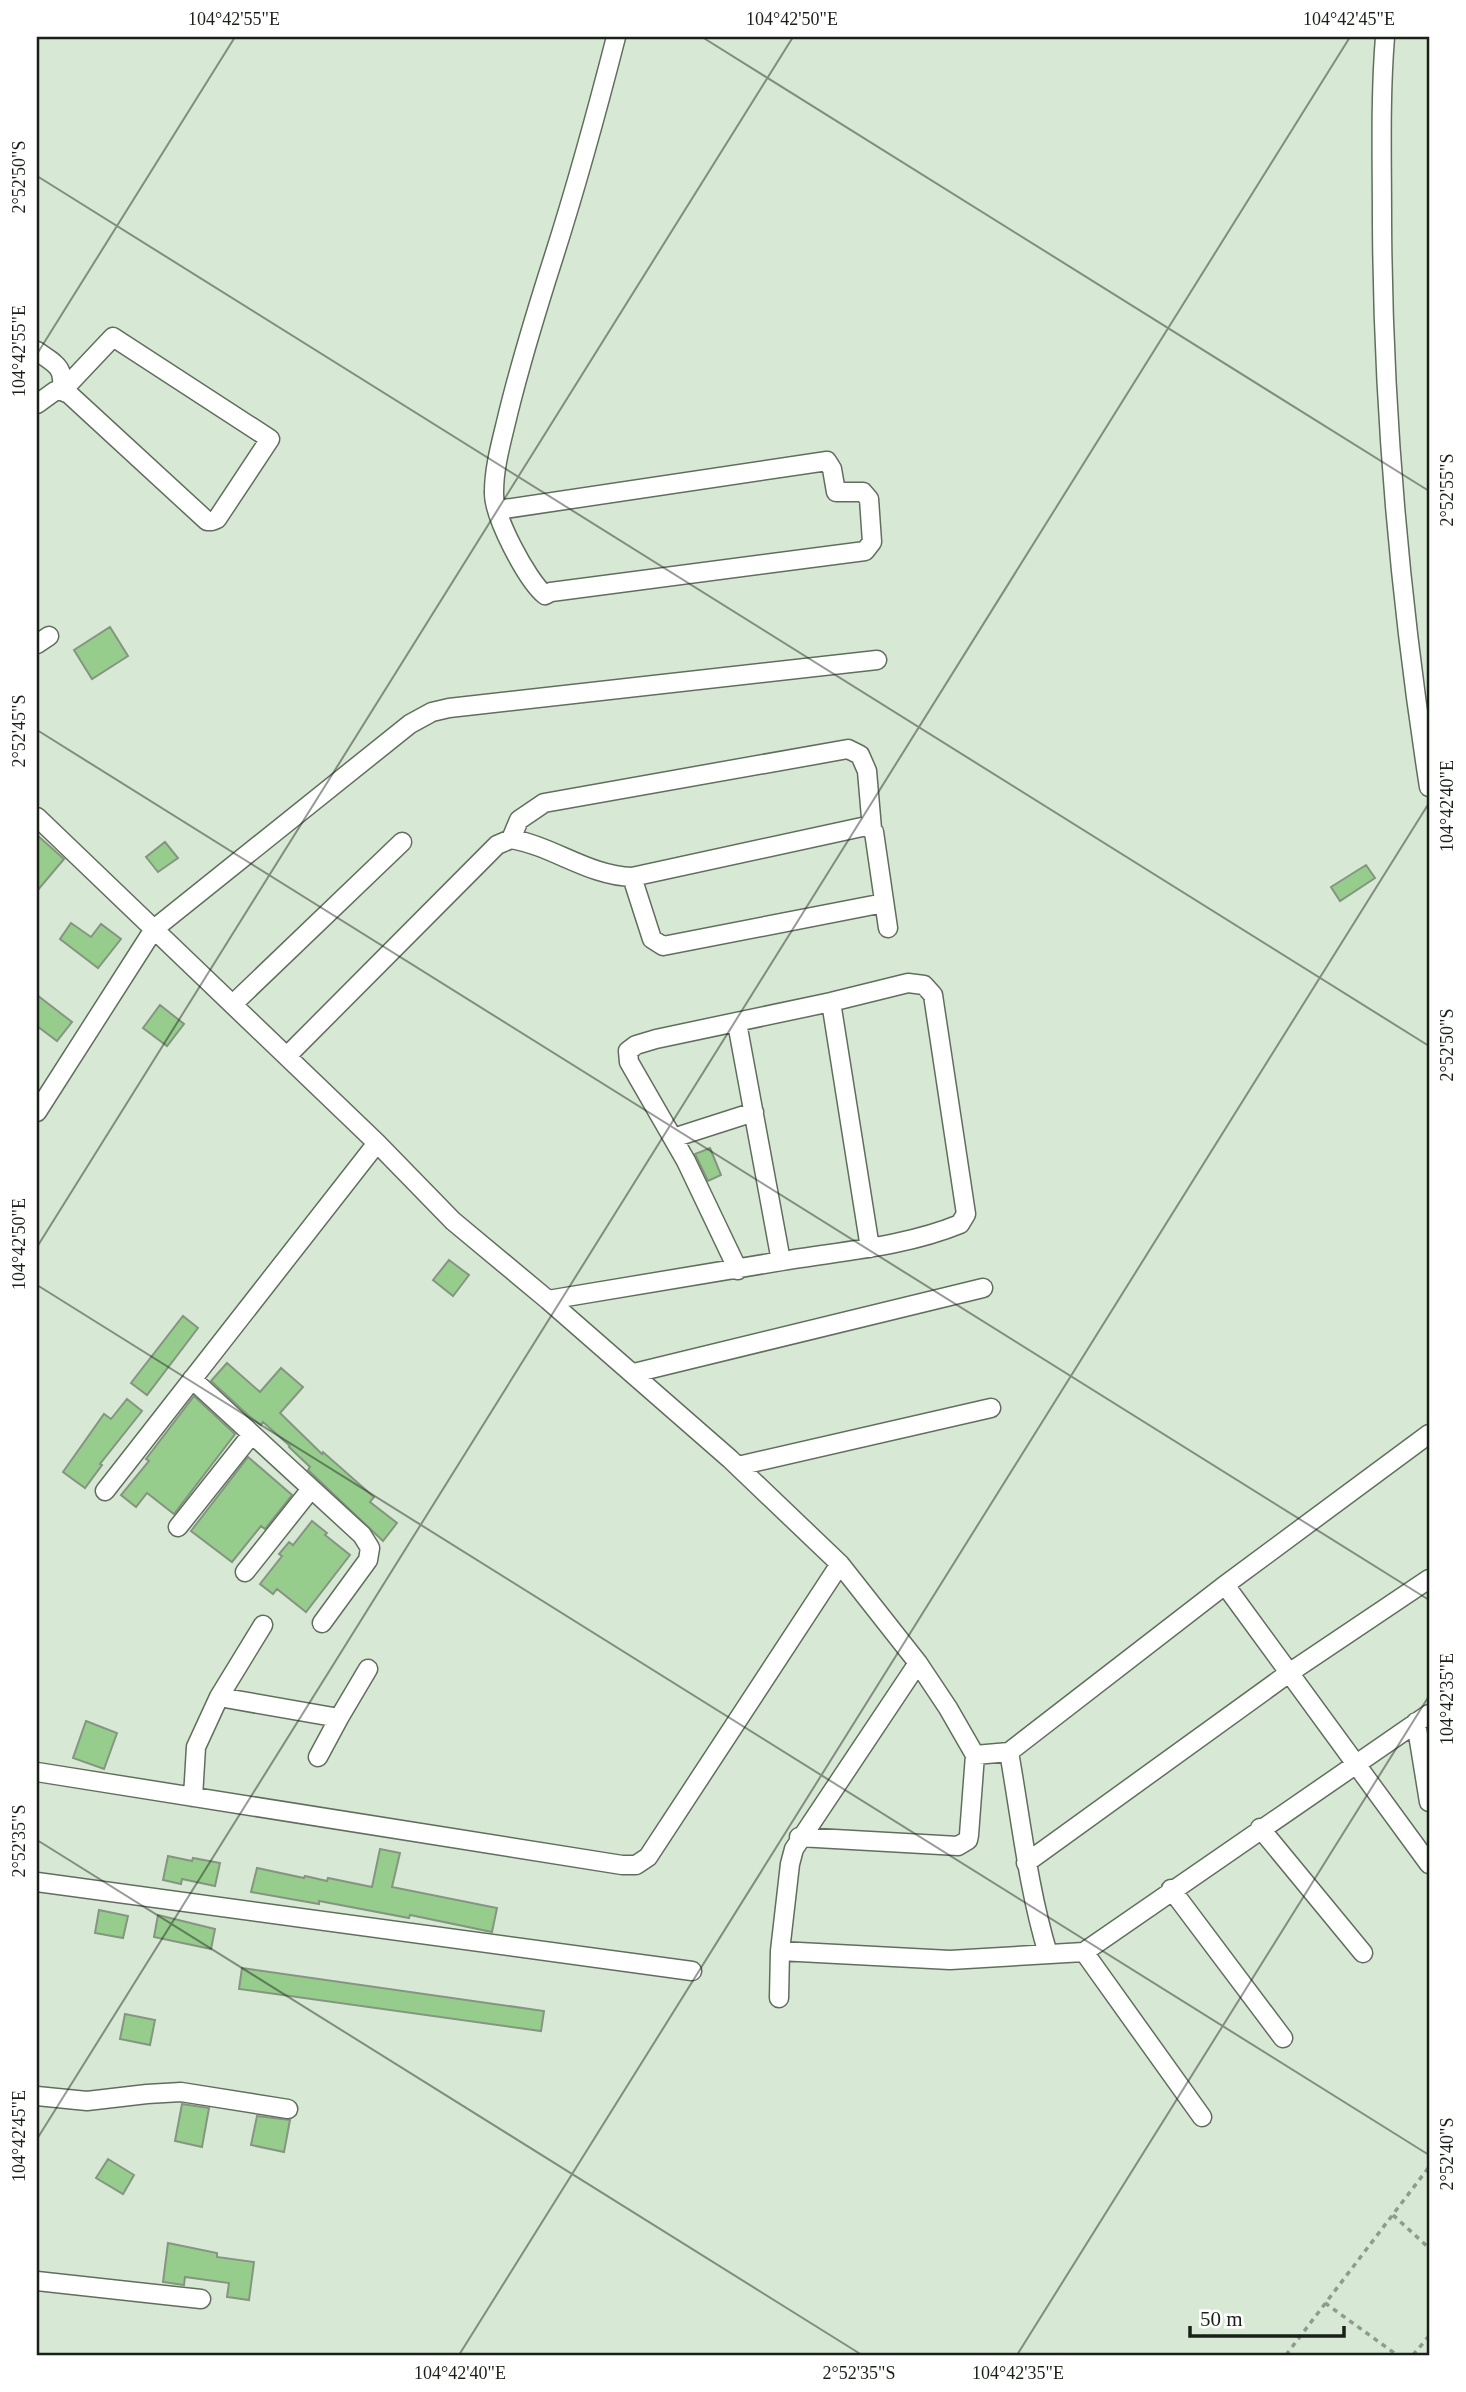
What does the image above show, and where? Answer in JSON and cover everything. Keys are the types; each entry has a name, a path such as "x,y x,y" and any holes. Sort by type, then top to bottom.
{"street":[{"path":"498,510 827,461 832,469 836,492 863,492 869,499 872,542 865,551 564,590 545,595 535,586 511,546 498,510 493,495 498,455 524,349 581,171 616,37"},
{"path":"1385,37 1381,85 1383,306 1394,499 1420,731 1429,787"},
{"path":"37,404 55,391 69,394 207,521 212,522 270,439 113,337 62,391"},
{"path":"37,351 61,369 62,391"},
{"path":"37,1112 154,929 410,724 432,712 877,660"},
{"path":"511,839 519,820 544,803 848,749 860,755 867,771 872,829 888,928"},
{"path":"37,817 377,1143 453,1221 634,1373 738,1466 840,1564 918,1663 975,1755 968,1840 958,1846 799,1838"},
{"path":"287,1056 497,845 511,839 571,858 613,877 632,877 862,827 872,829"},
{"path":"233,1004 402,842"},
{"path":"632,877 652,939 663,946 884,903"},
{"path":"548,1300 738,1270 781,1261 870,1248 960,1224 966,1217 933,995 924,985 914,982 636,1045 627,1054 629,1062 686,1161 738,1270"},
{"path":"831,1002 870,1248"},
{"path":"737,1023 781,1261"},
{"path":"673,1138 754,1112"},
{"path":"104,1491 377,1143"},
{"path":"634,1373 983,1288"},
{"path":"192,1379 362,1535 371,1551 364,1567 323,1623"},
{"path":"738,1466 991,1408"},
{"path":"178,1527 252,1434"},
{"path":"975,1755 1009,1752 1429,1434"},
{"path":"245,1572 311,1489"},
{"path":"37,1772 622,1865 636,1865 648,1857 840,1564"},
{"path":"1026,1863 1289,1673 1429,1579"},
{"path":"1225,1586 1429,1864"},
{"path":"193,1797 196,1747 219,1697 263,1625"},
{"path":"779,1998 780,1951 790,1864 799,1838 918,1663"},
{"path":"318,1757 368,1669"},
{"path":"219,1697 339,1718"},
{"path":"780,1951 950,1960 1084,1952 1171,1889 1423,1718 1429,1802"},
{"path":"1009,1752 1026,1863 1037,1918 1048,1954"},
{"path":"1260,1828 1363,1953"},
{"path":"37,1882 692,1971"},
{"path":"1171,1889 1283,2038"},
{"path":"1084,1952 1202,2117"},
{"path":"37,2096 88,2101 181,2092 288,2109"},
{"path":"37,2281 201,2299"}],"path":[{"path":"1286,2355 1429,2167"},
{"path":"1393,2215 1429,2248"},
{"path":"1325,2303 1397,2355"},
{"path":"1413,2355 1429,2336"}],"building":[{"path":"110,627 128,656 92,679 74,650"},
{"path":"37,835 64,859 37,891"},
{"path":"165,842 178,858 158,872 146,857"},
{"path":"1366,865 1375,878 1340,901 1331,887"},
{"path":"71,923 91,937 101,924 121,939 98,968 60,939"},
{"path":"37,995 72,1022 57,1041 37,1026"},
{"path":"160,1005 184,1024 167,1046 143,1028"},
{"path":"710,1148 721,1175 708,1181 695,1154"},
{"path":"449,1260 469,1275 453,1296 433,1280"},
{"path":"183,1316 198,1328 147,1395 131,1383"},
{"path":"227,1363 260,1392 281,1368 303,1387 280,1413 322,1454 323,1452 374,1497 370,1502 397,1523 383,1541 308,1470 310,1467 290,1446 263,1422 261,1425 249,1416 211,1381"},
{"path":"194,1396 235,1434 174,1514 147,1493 136,1507 121,1495 149,1461 146,1459"},
{"path":"127,1399 142,1411 100,1464 102,1465 85,1488 63,1472 104,1414 111,1419"},
{"path":"248,1457 292,1495 265,1529 261,1526 232,1562 191,1531"},
{"path":"312,1521 350,1555 306,1612 277,1589 273,1594 260,1584 282,1556 279,1554 289,1542 293,1545"},
{"path":"86,1721 117,1733 104,1769 73,1758"},
{"path":"380,1849 400,1853 392,1887 497,1908 492,1932 410,1915 409,1918 319,1901 319,1904 251,1892 257,1868 304,1878 305,1876 327,1881 328,1878 372,1887"},
{"path":"168,1856 220,1863 215,1886 182,1879 181,1884 163,1880"},
{"path":"99,1910 128,1916 123,1938 95,1933"},
{"path":"158,1915 215,1929 211,1949 154,1937"},
{"path":"242,1968 544,2011 541,2031 239,1989"},
{"path":"125,2014 155,2020 150,2045 120,2039"},
{"path":"182,2104 209,2108 202,2147 175,2141"},
{"path":"257,2116 290,2120 284,2152 251,2145"},
{"path":"108,2159 134,2175 123,2194 96,2178"},
{"path":"168,2243 217,2253 217,2257 254,2262 249,2300 227,2297 229,2283 185,2277 184,2285 163,2282"}]}
